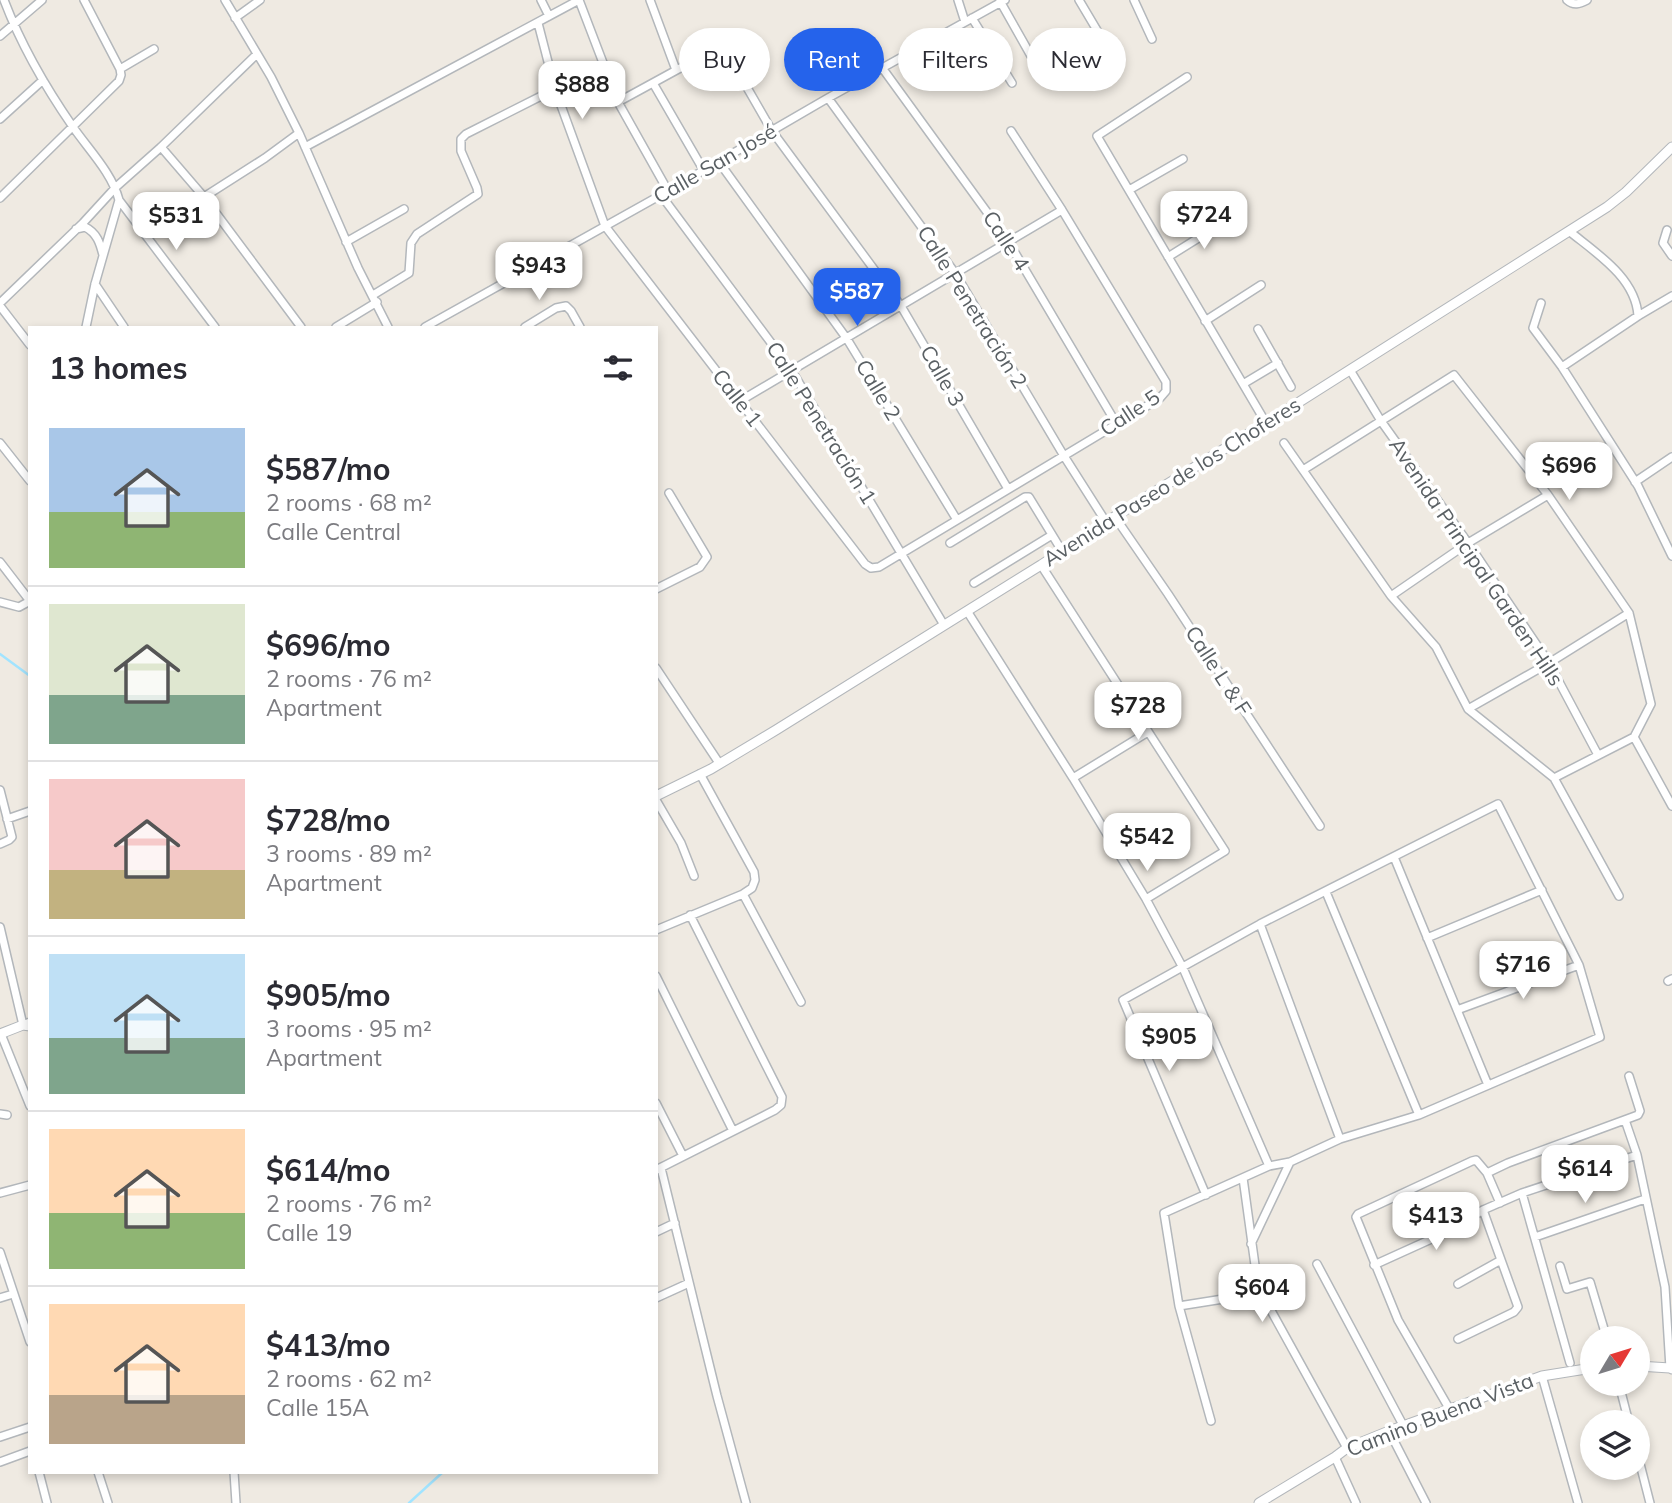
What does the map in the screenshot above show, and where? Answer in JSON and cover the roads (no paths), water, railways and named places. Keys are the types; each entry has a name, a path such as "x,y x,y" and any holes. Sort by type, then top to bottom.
{"street":[{"path":"4,0 13,25 43,80 116,187 119,200 214,326"},
{"path":"0,36 42,0"},
{"path":"0,198 119,81 120,69 84,0"},
{"path":"225,0 271,77 299,133 346,242 388,326"},
{"path":"235,18 260,0"},
{"path":"541,0 548,16"},
{"path":"305,147 579,0"},
{"name":"Calle Penetración 1","path":"579,0 618,102 665,193 792,371 944,625"},
{"path":"650,0 677,70"},
{"path":"958,0 974,28"},
{"path":"1002,1 1039,70 1044,77 1052,81 1061,79 1104,50 1104,43 1079,0"},
{"path":"1134,0 1152,39"},
{"path":"1567,0 1580,4 1587,0"},
{"name":"Calle San José","path":"884,68 1002,1"},
{"name":"Calle 1","path":"538,23 555,89 605,226 865,564 871,568"},
{"path":"120,69 154,49"},
{"name":"Calle 3","path":"618,102 715,49 726,51 772,131 901,306 1008,489"},
{"path":"28,342 0,304 116,187 257,54"},
{"name":"Calle 4","path":"884,70 1008,241 1116,423"},
{"path":"1187,77 1097,136 1266,423"},
{"path":"0,119 43,80"},
{"path":"653,83 704,171"},
{"path":"337,326 409,274 411,243 417,234 478,194 461,151 461,139 555,89"},
{"name":"Calle San José","path":"427,326 841,91"},
{"name":"Calle Penetración 2","path":"828,98 955,274 1105,522"},
{"name":"Calle 5","path":"871,568 879,567 1064,456 1160,398 1166,391 1166,382 1011,131"},
{"path":"204,197 299,133"},
{"path":"161,147 204,197 300,326"},
{"name":"Avenida Paseo de los Choferes","path":"658,797 776,730 1569,231 1626,192 1672,147"},
{"path":"1129,190 1183,159"},
{"name":"Calle 2","path":"719,162 847,339 957,520"},
{"path":"86,326 119,200"},
{"path":"346,242 404,209"},
{"path":"740,401 1062,210"},
{"path":"1168,257 1224,222"},
{"path":"76,230 85,227 92,231 99,240 103,256"},
{"path":"1667,230 1664,243 1672,256"},
{"path":"1569,231 1617,270 1637,302 1638,316"},
{"path":"95,284 123,326"},
{"path":"1205,321 1262,285"},
{"path":"1562,367 1672,296"},
{"path":"1541,303 1533,328 1562,367 1635,482 1672,556"},
{"path":"528,326 556,308 566,306 579,326"},
{"path":"1258,329 1291,387"},
{"path":"1243,384 1278,363"},
{"name":"Avenida Principal Garden Hills","path":"1350,370 1381,421 1549,663 1598,755"},
{"path":"1303,470 1454,375 1548,495 1629,613 1651,704 1633,737 1554,778"},
{"path":"0,443 28,478"},
{"path":"1284,443 1391,596 1436,647 1468,709 1554,778 1619,896"},
{"path":"1635,482 1672,457"},
{"path":"658,588 700,568 707,557 669,493"},
{"path":"1391,596 1468,543 1548,495"},
{"path":"950,543 1026,497 1032,499 1062,551"},
{"name":"Calle L & F","path":"1115,517 1320,826"},
{"path":"974,583 1052,534"},
{"path":"0,562 28,598"},
{"path":"1041,565 1225,851 1146,899"},
{"path":"0,602 19,607 28,602"},
{"path":"967,611 1146,899 1182,968 1269,1166"},
{"path":"1468,709 1629,613"},
{"path":"658,671 719,763"},
{"path":"1073,778 1148,732"},
{"path":"1633,737 1672,806"},
{"path":"658,929 743,894 752,887 755,880 754,873 700,774"},
{"path":"0,790 12,836 0,844"},
{"path":"658,802 681,843 694,876"},
{"path":"1206,1195 1123,1000 1260,924 1498,804 1580,965 1600,1037 1419,1115 1340,1139 1290,1162 1269,1166 1206,1195 1164,1213 1180,1306 1212,1421"},
{"path":"8,819 28,812"},
{"path":"1394,857 1488,1085"},
{"path":"1427,937 1542,890"},
{"path":"1325,892 1419,1115"},
{"path":"743,894 801,1002"},
{"path":"690,915 782,1097 781,1105 775,1110 659,1169 746,1503"},
{"path":"1260,924 1340,1139"},
{"path":"0,927 27,1024 1,1034 28,1101"},
{"path":"1457,1010 1580,965"},
{"path":"658,980 733,1131"},
{"path":"1487,1173 1638,1115 1640,1111 1629,1076"},
{"path":"658,1107 683,1156"},
{"path":"1625,1120 1637,1155 1645,1199 1668,1286 1671,1369 1650,1367"},
{"path":"1374,1265 1449,1231 1483,1210 1522,1193 1637,1155"},
{"path":"1450,1410 1398,1320 1356,1217 1476,1160 1487,1173 1500,1203"},
{"path":"1251,1244 1290,1162"},
{"path":"1243,1178 1258,1287 1347,1448"},
{"path":"0,1193 28,1186"},
{"path":"1522,1193 1570,1363"},
{"path":"1535,1237 1645,1199"},
{"path":"1458,1339 1514,1312 1518,1307 1483,1210"},
{"path":"658,1231 675,1223"},
{"path":"0,1252 13,1294 27,1323"},
{"path":"1458,1284 1501,1260"},
{"path":"1317,1264 1403,1425"},
{"path":"1560,1266 1567,1289 1590,1282 1603,1326"},
{"path":"658,1297 689,1283"},
{"path":"1180,1306 1261,1293"},
{"path":"0,1298 13,1294"},
{"name":"Camino Buena Vista","path":"1260,1503 1347,1448 1403,1425 1542,1376 1580,1370"},
{"path":"1542,1376 1578,1503"},
{"path":"0,1437 28,1428"},
{"path":"1389,1431 1426,1503"},
{"path":"0,1462 28,1452"},
{"path":"1335,1457 1356,1503"},
{"path":"40,1474 47,1503"},
{"path":"99,1474 108,1503"},
{"path":"234,1474 236,1503"},
{"path":"1644,1480 1650,1503"}],"waterway":[{"path":"0,654 28,675"},
{"path":"409,1503 441,1474"}]}
